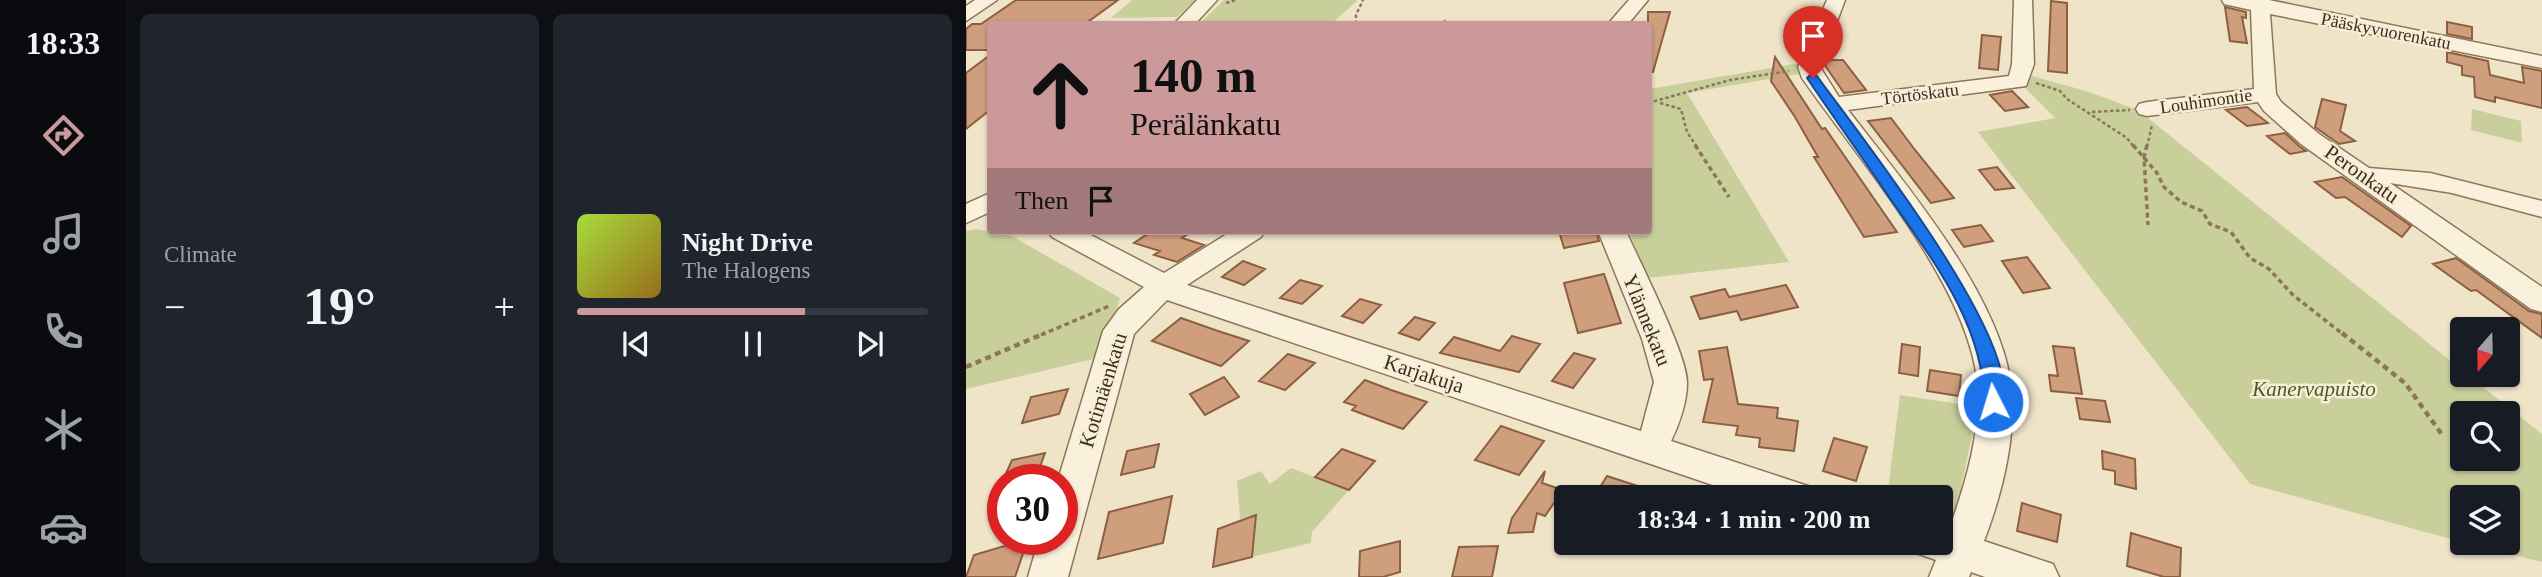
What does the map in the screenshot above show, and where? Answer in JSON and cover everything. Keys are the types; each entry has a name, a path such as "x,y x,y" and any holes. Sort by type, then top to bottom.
{"street":[{"path":"1187,21 1208,0"},
{"path":"1621,21 1639,0"},
{"path":"1836,0 1821,33 1810,70 1943,262 1978,328 1993,376 1987,470 1948,557 2039,577"},
{"path":"2015,80 2023,0"},
{"name":"Pääskyvuorenkatu","path":"2231,0 2260,3 2542,62"},
{"path":"2260,3 2265,94"},
{"name":"Törtöskatu","path":"1832,105 2015,80"},
{"name":"Louhimontie","path":"2154,108 2265,94"},
{"name":"Peronkatu","path":"2265,94 2272,106 2291,123 2542,302"},
{"path":"2365,176 2407,178 2542,209"},
{"path":"966,215 987,203"},
{"path":"966,224 987,216"},
{"name":"Karjakuja","path":"1069,235 1164,288 1758,485"},
{"name":"Kotimäenkatu","path":"1078,473 1119,331 1128,317 1164,288 1245,235"},
{"name":"Ylännekatu","path":"1614,235 1658,339 1671,382 1660,429 1649,449"},
{"path":"1048,577 1054,555"}],"path":[{"path":"1356,21 1363,0"},
{"path":"1652,103 1730,80 1779,71 1810,70"},
{"path":"2015,80 2060,91 2067,99 2127,138 2144,157 2164,187 2181,202 2202,211 2210,224 2231,232 2250,258 2269,269 2293,295 2405,383 2443,436"},
{"path":"1657,102 1681,109 1687,132 1729,197"},
{"path":"2090,112 2154,108 2147,132 2150,140 2144,157 2148,225"},
{"path":"966,366 1118,303"}],"green space":[{"path":"1132,0 1195,0 1177,17 1111,18"},
{"path":"1224,0 1358,0 1334,21 1202,21"},
{"path":"1800,63 1799,74 1687,93 1789,262 1647,278 1631,235 1652,235 1652,88"},
{"name":"Kanervapuisto","path":"2032,76 2086,91 2138,110 2450,360 2450,387 2483,387 2501,401 2450,401 2450,471 2520,471 2520,416 2542,434 2542,562 2514,555 2520,555 2520,485 2450,485 2450,539 2250,484 1978,132 2055,118 2023,86"},
{"path":"2472,109 2521,121 2522,143 2471,130"},
{"path":"977,229 987,231 987,235 1012,236 1120,298 1102,357 966,389 966,231"},
{"path":"1900,395 1978,407 1953,526 1953,485 1889,485"},
{"path":"1291,468 1349,490 1312,532 1311,543 1252,557 1256,516 1240,519 1237,481 1261,471 1270,484"}],"building":[{"path":"1016,0 1118,0 1089,21 987,21 987,50 966,50 966,29 972,24 981,24"},
{"path":"2051,1 2067,3 2067,73 2048,71"},
{"path":"2225,7 2246,12 2246,18 2242,17 2247,43 2230,41"},
{"path":"1648,12 1670,12 1653,72 1652,21 1648,21"},
{"path":"2447,22 2472,27 2472,39 2447,34"},
{"path":"1982,35 2001,37 1998,70 1979,68"},
{"path":"2447,52 2488,61 2490,75 2524,83 2522,67 2542,71 2542,108 2495,97 2495,102 2475,97 2474,77 2462,75 2462,66 2447,62"},
{"path":"987,57 987,112 966,129 966,73"},
{"path":"1775,57 1822,129 1825,128 1897,232 1864,237 1814,157 1818,157 1795,117 1771,81"},
{"path":"1826,60 1843,60 1866,90 1844,93 1824,64"},
{"path":"2012,91 2028,107 2005,111 1990,95"},
{"path":"2322,99 2346,105 2340,131 2355,141 2339,144 2315,127"},
{"path":"2247,107 2268,123 2247,126 2226,110"},
{"path":"1891,118 1954,198 1931,203 1868,121"},
{"path":"2285,133 2306,151 2290,154 2267,136"},
{"path":"1997,167 2014,188 1995,190 1979,170"},
{"path":"2342,177 2411,226 2402,237 2345,197 2336,198 2315,182"},
{"path":"1981,225 1993,241 1964,247 1952,230"},
{"path":"1146,235 1186,235 1182,238 1204,245 1177,262 1154,255 1160,251 1134,243"},
{"path":"1560,235 1597,235 1599,241 1564,248"},
{"path":"2027,257 2050,288 2023,293 2002,261"},
{"path":"2456,258 2529,311 2542,314 2542,338 2520,322 2520,317 2513,317 2433,264"},
{"path":"1243,261 1265,269 1244,285 1222,277"},
{"path":"1604,274 1621,323 1578,333 1564,283"},
{"path":"1300,280 1322,286 1302,304 1280,298"},
{"path":"1786,285 1798,307 1741,320 1737,311 1700,319 1691,297 1725,289 1729,297"},
{"path":"1360,299 1381,305 1363,323 1342,316"},
{"path":"1415,317 1435,323 1419,340 1399,333"},
{"path":"1181,318 1249,341 1221,366 1152,341"},
{"path":"1512,336 1540,344 1519,372 1440,353 1454,337 1500,351"},
{"path":"1902,344 1920,347 1918,376 1899,373"},
{"path":"2053,346 2074,348 2082,394 2051,391 2049,375 2058,376"},
{"path":"1727,347 1738,404 1778,408 1777,418 1798,421 1794,451 1759,447 1760,438 1736,435 1738,426 1703,422 1713,379 1704,380 1699,351"},
{"path":"1574,353 1595,359 1573,388 1552,381"},
{"path":"1288,354 1315,363 1285,390 1259,381"},
{"path":"1930,370 1961,375 1959,396 1927,391"},
{"path":"1224,377 1239,397 1205,415 1190,394"},
{"path":"1365,380 1427,402 1403,429 1352,410 1356,406 1344,402"},
{"path":"1068,389 1059,414 1022,423 1031,397"},
{"path":"2076,398 2105,401 2110,422 2080,419"},
{"path":"1501,426 1544,441 1519,475 1475,460"},
{"path":"1834,438 1867,447 1856,481 1823,471"},
{"path":"1159,444 1154,467 1121,475 1127,451"},
{"path":"1342,449 1375,461 1349,490 1315,477"},
{"path":"2102,451 2135,459 2136,489 2115,484 2115,471 2103,469"},
{"path":"1045,453 1041,464 1010,464 1012,460"},
{"path":"1545,471 1542,483 1554,487 1554,503 1545,516 1537,513 1533,532 1508,533 1512,518"},
{"path":"1607,476 1634,485 1601,485"},
{"path":"1172,496 1163,543 1098,559 1109,512"},
{"path":"2022,503 2061,515 2057,542 2017,531"},
{"path":"1256,515 1252,557 1213,567 1218,529"},
{"path":"2131,533 2181,548 2180,577 2164,577 2127,566"},
{"path":"1400,541 1400,572 1383,577 1359,577 1360,551"},
{"path":"1498,546 1492,577 1452,577 1459,547"},
{"path":"987,551 987,555 1023,555 1015,577 966,577 974,555"}],"route":[{"path":"1813,78 1943,262 1978,328 1993,376 1993,402"}]}
